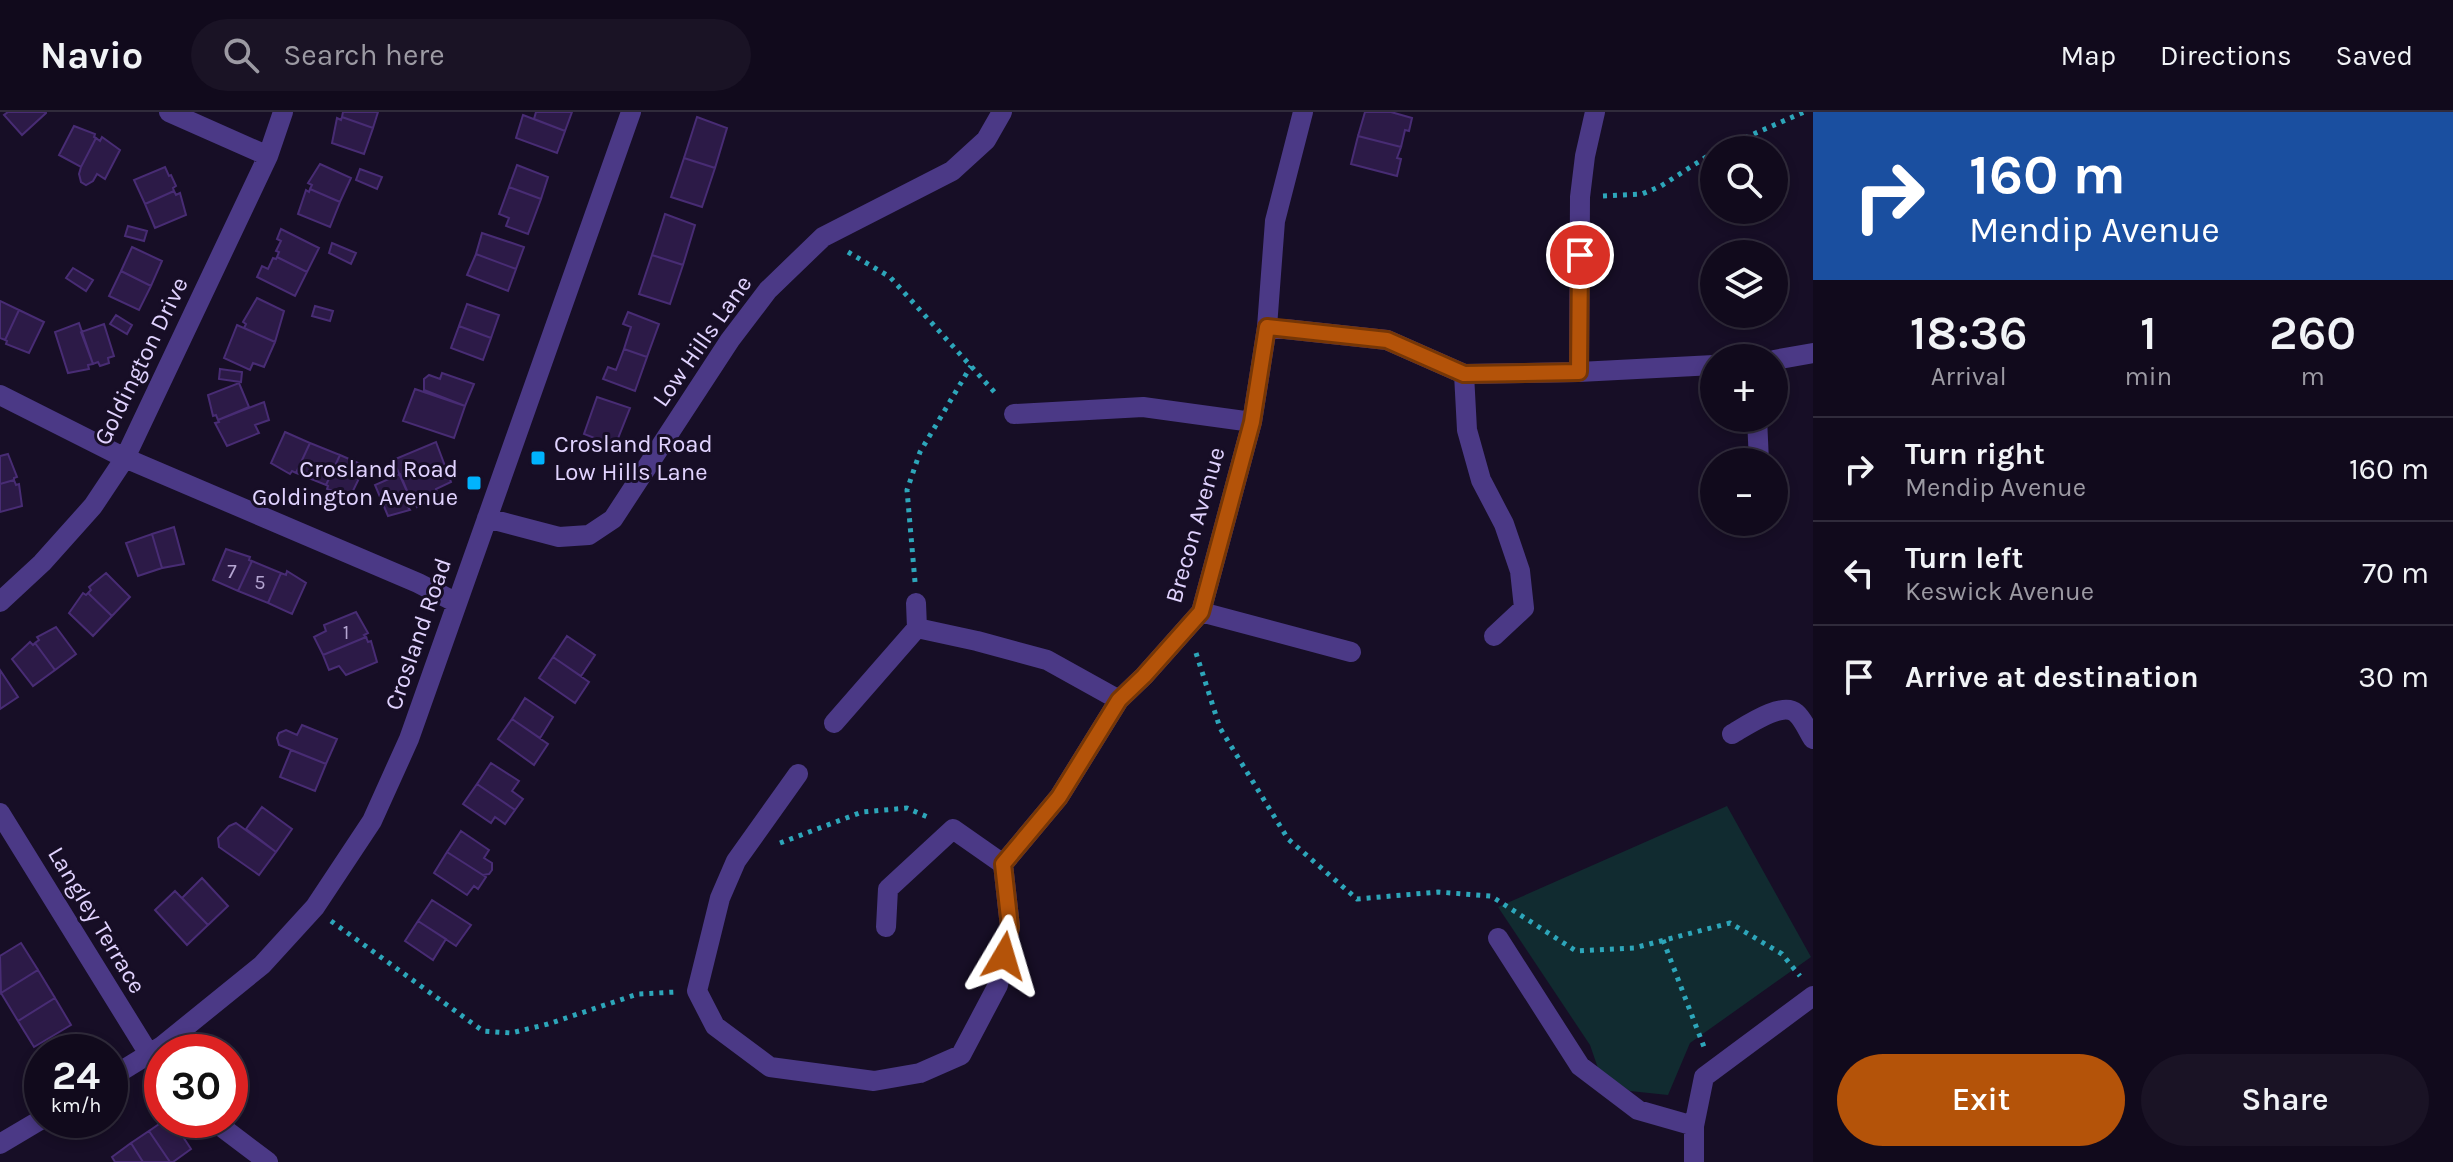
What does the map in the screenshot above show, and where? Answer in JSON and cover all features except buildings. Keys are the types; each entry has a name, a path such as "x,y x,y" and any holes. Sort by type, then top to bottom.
{"street":[{"path":"169,112 268,156"},
{"name":"Goldington Drive","path":"0,602 42,563 93,506 125,458 268,156 283,112"},
{"name":"Crosland Road","path":"179,1034 262,965 315,907 372,821 409,739 631,112"},
{"name":"Low Hills Lane","path":"487,518 559,537 589,535 613,519 730,340 768,290 823,237 952,171 986,140 1002,112"},
{"name":"Brecon Avenue","path":"1003,864 1059,797 1119,700 1201,612 1252,422 1267,327 1275,221 1303,112"},
{"path":"1579,372 1580,197 1595,112"},
{"path":"1267,327 1387,340 1464,374 1700,366"},
{"path":"1788,357 1813,353"},
{"path":"1464,374 1467,430 1481,480 1504,524 1520,571 1524,608 1494,636"},
{"path":"0,395 125,458 404,577 457,603"},
{"path":"1014,414 1143,407 1252,422"},
{"path":"834,723 917,628 916,603"},
{"path":"1201,612 1351,652"},
{"path":"917,628 1047,660 1119,700"},
{"path":"1732,734 1786,708 1797,714 1813,739"},
{"path":"798,774 736,861 720,898 697,991 715,1026 770,1067 874,1081 920,1073 961,1055 998,985 1010,927 1003,864 953,829 888,889 886,927"},
{"name":"Langley Terrace","path":"0,813 148,1034"},
{"path":"1498,938 1580,1066 1638,1110 1694,1126"},
{"path":"1694,1162 1694,1126 1704,1077 1809,990"},
{"path":"0,1144 24,1130"},
{"path":"236,1138 268,1162"}],"path":[{"path":"1750,136 1804,112"},
{"path":"1580,197 1642,194 1700,161"},
{"path":"823,237 890,277 1014,414"},
{"path":"916,603 907,490 920,452 971,366"},
{"path":"1187,628 1220,728 1288,839 1357,899 1438,892 1491,896 1576,951 1634,948 1730,923 1782,954 1809,990"},
{"path":"775,845 862,812 907,808 953,829"},
{"path":"315,907 483,1031 511,1033 638,994 697,991"},
{"path":"1663,940 1713,1070"}],"green space":[{"path":"1727,806 1811,957 1690,1043 1668,1095 1630,1091 1599,1071 1590,1045 1498,907"}],"place":[{"name":"Crosland Road Low Hills Lane","path":"538,458"},
{"name":"Crosland Road Goldington Avenue","path":"474,483"}],"route":[{"path":"1004,956 1010,927 1003,864 1059,797 1119,700 1201,612 1252,422 1267,327 1387,340 1464,374 1579,372 1580,255"}]}
